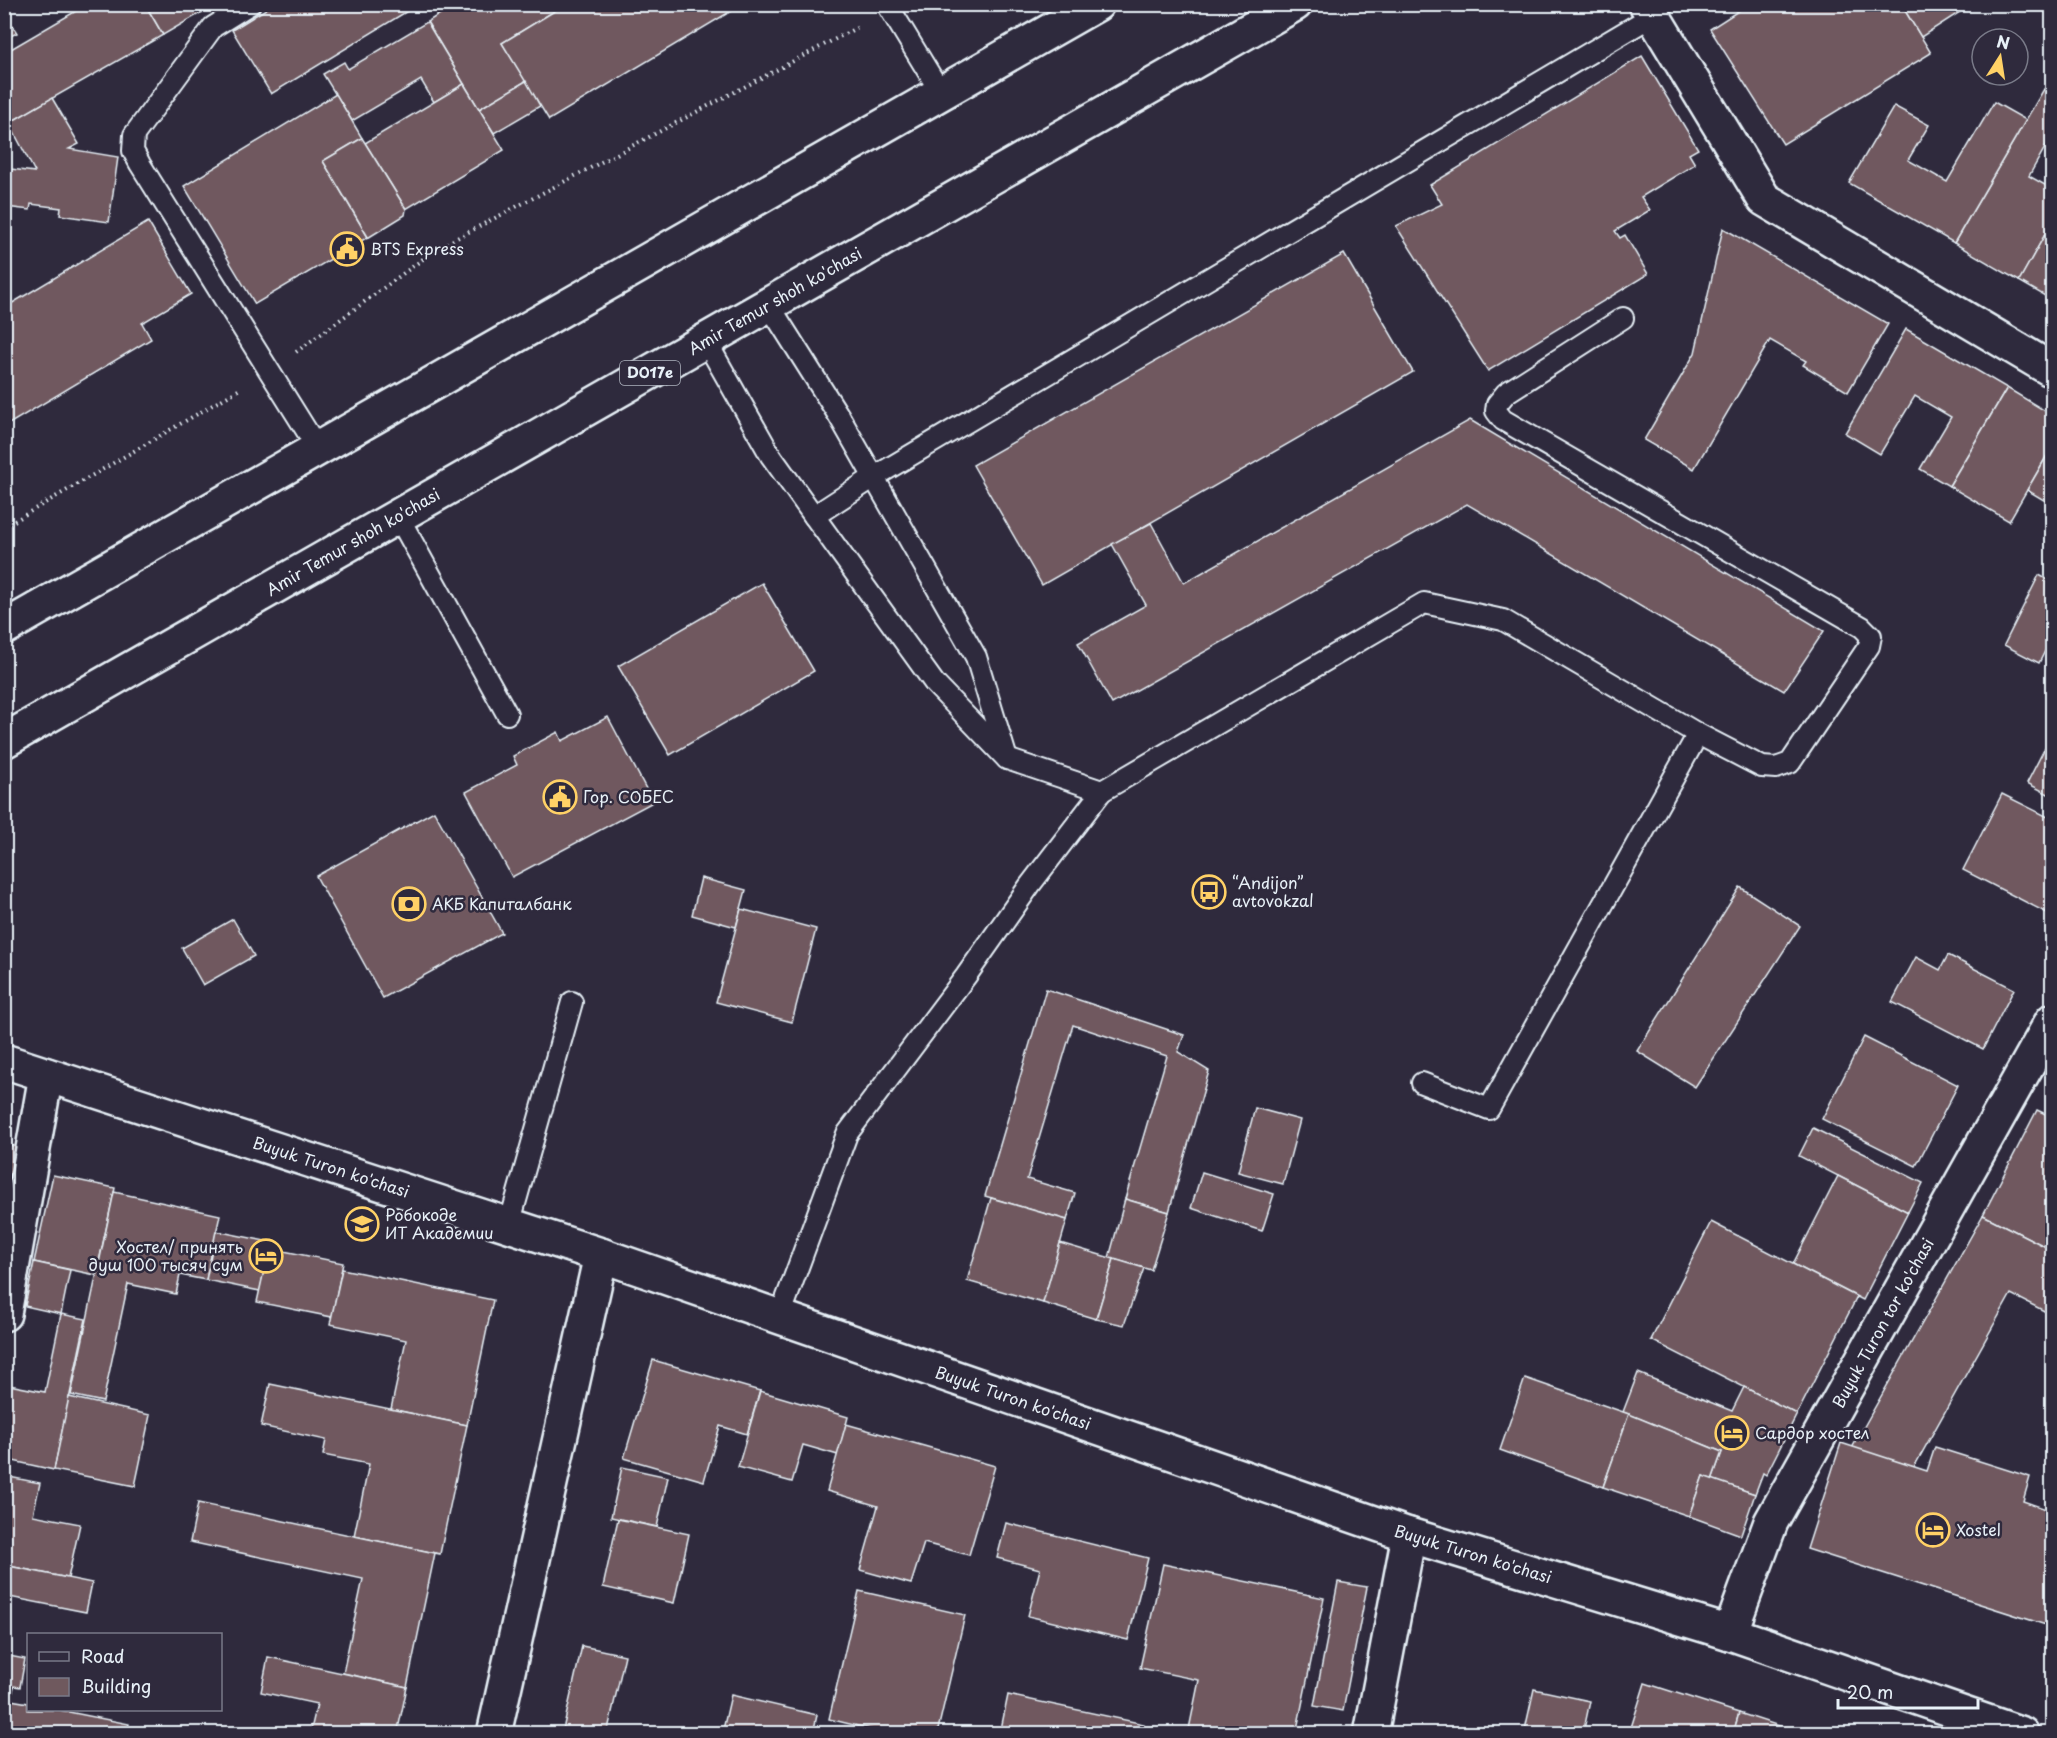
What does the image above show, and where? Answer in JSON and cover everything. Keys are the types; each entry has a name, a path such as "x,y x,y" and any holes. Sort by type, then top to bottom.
{"street":[{"path":"4,628 1097,4"},
{"name":"Amir Temur shoh ko'chasi","path":"4,741 1295,4"},
{"path":"1649,10 1764,199 2052,370"},
{"name":"Buyuk Turon tor ko'chasi","path":"1730,1633 1771,1522 2052,1021"},
{"name":"Buyuk Turon ko'chasi","path":"4,1061 601,1255 1409,1535 1730,1633 2022,1734"},
{"path":"4,1314 46,1075"},
{"path":"494,1734 601,1255"},
{"path":"1371,1734 1409,1535"}],"lane":[{"path":"250,4 213,27 140,125 134,135 133,151 318,449"},
{"path":"888,7 941,93"},
{"path":"814,516 874,477 1649,10"},
{"path":"770,305 874,477 976,657 1007,759"},
{"path":"780,1317 847,1134 1102,791 1424,603 1503,620 1698,734 1762,767 1776,768 1790,763 1869,646 1871,636 1862,627 1503,420 1496,411 1497,404 1506,393 1623,318"},
{"path":"705,341 771,456 935,684 1007,759 1102,791"},
{"path":"398,516 507,714"},
{"path":"1422,1083 1489,1109 1698,734"},
{"path":"509,1225 572,1002"}],"path":[{"path":"4,527 269,372 438,248 888,7"}],"building":[{"path":"88,4 145,4 163,35 9,123 4,115 4,53"},
{"path":"145,4 216,4 163,35"},
{"path":"274,4 419,4 271,94 232,30"},
{"path":"456,4 566,4 502,43 526,81 479,109 427,22"},
{"path":"566,4 743,4 549,120 502,43"},
{"path":"1749,4 1901,4 1931,53 1783,144 1710,29"},
{"path":"1901,4 1960,4 1963,10 1921,37"},
{"path":"4,12 17,33 4,39"},
{"path":"427,22 464,84 434,102 421,80 352,121 323,74 344,62 348,69"},
{"path":"1642,56 1698,149 1689,154 1695,164 1641,197 1650,210 1615,231 1620,238 1625,235 1648,274 1488,371 1396,226 1442,204 1430,185"},
{"path":"526,81 540,106 494,133 479,109"},
{"path":"464,84 504,150 406,209 365,143"},
{"path":"2044,89 2052,94 2052,135 2029,176 2052,189 2052,222 2019,281 1954,243"},
{"path":"336,94 362,138 323,161 368,237 255,304 184,186"},
{"path":"52,98 79,144 69,149 118,157 109,222 60,215 61,208 31,204 30,210 6,207 11,169 35,172 9,123"},
{"path":"1994,102 2026,120 1954,243 1849,183 1894,106 1929,125 1908,160 1947,182"},
{"path":"362,138 406,209 405,215 366,239 368,237 323,161"},
{"path":"148,222 191,294 142,323 151,339 4,427 4,308"},
{"path":"2052,222 2052,300 2019,281"},
{"path":"1723,228 1888,324 1848,392 1803,365 1806,361 1770,340 1694,469 1644,440 1695,353"},
{"path":"1344,254 1413,372 1042,585 973,465"},
{"path":"1906,329 2007,388 1949,486 1920,469 1951,417 1915,396 1880,454 1845,433"},
{"path":"2007,388 2052,415 2052,447 2009,521 1949,486"},
{"path":"1470,420 1824,631 1784,691 1467,504 1112,704 1078,643 1146,605 1112,544 1151,523 1184,583"},
{"path":"2052,447 2052,505 2027,490"},
{"path":"2039,575 2052,582 2052,637 2039,663 2004,645"},
{"path":"762,583 814,671 670,755 618,666"},
{"name":"Гор. СОБЕС","path":"608,717 653,802 512,877 466,792 517,765 513,756 558,732 562,741"},
{"path":"2052,734 2052,796 2027,783"},
{"path":"2002,794 2052,819 2052,908 2049,914 1963,870"},
{"name":"АКБ Капиталбанк","path":"434,811 502,933 383,998 316,876"},
{"path":"701,878 746,890 736,927 692,915"},
{"path":"1740,887 1800,926 1695,1087 1637,1051"},
{"path":"741,909 816,929 792,1022 716,1002"},
{"path":"233,919 254,956 203,985 182,948"},
{"path":"1948,955 2014,989 1983,1049 1892,1002 1916,957 1940,970"},
{"path":"1046,989 1184,1035 1178,1052 1209,1071 1169,1212 1125,1199 1167,1056 1073,1025 1027,1179 1075,1193 1067,1220 985,1196"},
{"path":"1864,1037 1958,1085 1916,1166 1822,1119"},
{"path":"1255,1108 1300,1120 1283,1184 1238,1172"},
{"path":"2037,1110 2052,1117 2052,1250 1983,1215"},
{"path":"1813,1128 1923,1183 1908,1212 1799,1156"},
{"path":"4,1144 23,1148 12,1201 4,1199"},
{"path":"1202,1172 1274,1194 1262,1231 1191,1208"},
{"path":"53,1175 115,1188 96,1275 34,1262"},
{"path":"1838,1176 1908,1212 1863,1300 1793,1264"},
{"path":"114,1192 220,1215 206,1280 180,1275 176,1294 128,1284 103,1402 71,1395"},
{"path":"991,1198 1067,1220 1043,1303 967,1281"},
{"path":"1125,1199 1169,1212 1151,1270 1109,1258"},
{"path":"1983,1215 2052,1250 2052,1315 2011,1294 1914,1467 1852,1448"},
{"path":"1711,1222 1857,1297 1797,1414 1651,1340"},
{"path":"216,1231 270,1242 260,1291 206,1280"},
{"path":"1060,1243 1114,1259 1096,1319 1043,1303"},
{"path":"269,1248 343,1263 332,1317 257,1302"},
{"path":"1114,1259 1144,1268 1124,1325 1096,1319"},
{"path":"34,1262 70,1270 61,1314 25,1306"},
{"path":"342,1269 493,1300 467,1425 391,1409 406,1340 330,1324"},
{"path":"61,1314 86,1319 54,1470 4,1459 4,1384 45,1392"},
{"path":"653,1360 760,1391 747,1434 720,1426 704,1481 624,1458"},
{"name":"Сардор хостел","path":"1638,1373 1732,1411 1744,1387 1797,1414 1766,1475 1763,1473 1755,1494 1712,1480 1722,1452 1623,1412"},
{"path":"1525,1378 1629,1414 1603,1487 1500,1450"},
{"path":"270,1384 467,1425 440,1554 354,1536 369,1464 323,1455 326,1440 261,1426"},
{"path":"760,1391 848,1417 838,1455 803,1445 792,1482 738,1467"},
{"path":"69,1397 150,1415 135,1486 54,1470"},
{"path":"1629,1414 1722,1452 1712,1480 1703,1476 1689,1516 1603,1487"},
{"path":"846,1424 995,1466 969,1555 924,1543 911,1584 860,1570 878,1506 827,1491"},
{"name":"Xostel","path":"1841,1443 1927,1471 1935,1447 2030,1477 2023,1501 2052,1511 2052,1605 2046,1625 1807,1549"},
{"path":"622,1467 668,1477 657,1527 611,1517"},
{"path":"4,1476 40,1483 33,1515 80,1524 68,1578 4,1565"},
{"path":"1703,1476 1755,1494 1741,1535 1689,1516"},
{"path":"198,1503 435,1553 407,1687 343,1673 363,1579 190,1542"},
{"path":"618,1519 689,1534 674,1603 603,1587"},
{"path":"1006,1523 1148,1558 1128,1640 1028,1616 1040,1569 997,1558"},
{"path":"1163,1564 1324,1598 1296,1734 1188,1734 1199,1680 1140,1668"},
{"path":"4,1565 92,1583 86,1612 4,1596"},
{"path":"1338,1582 1367,1587 1343,1711 1314,1706"},
{"path":"859,1591 965,1615 937,1734 891,1734 829,1719"},
{"path":"582,1646 625,1655 607,1734 562,1734"},
{"path":"4,1655 25,1659 20,1687 14,1686 8,1716 4,1715"},
{"path":"268,1657 407,1687 397,1734 310,1734 317,1704 261,1692"},
{"path":"1645,1683 1739,1713 1733,1734 1629,1734"},
{"path":"1534,1689 1590,1701 1583,1734 1524,1734"},
{"path":"731,1695 817,1715 813,1734 722,1734"},
{"path":"1008,1695 1144,1724 1142,1734 1000,1734"},
{"path":"11,1700 27,1703 27,1711 64,1711 129,1724 127,1734 4,1734"},
{"path":"1739,1713 1804,1734 1733,1734"},
{"path":"1484,1728 1512,1734 1483,1734"}],"place":[{"name":"BTS Express","path":"347,249"},
{"name":"Гор. СОБЕС","path":"560,797"},
{"name":"“Andijon” avtovokzal","path":"1209,892"},
{"name":"АКБ Капиталбанк","path":"409,904"},
{"name":"Робокоде ИТ Академии","path":"362,1224"},
{"name":"Хостел/ принять душ 100 тысяч сум","path":"266,1256"},
{"name":"Сардор хостел","path":"1732,1433"},
{"name":"Xostel","path":"1933,1530"}]}
